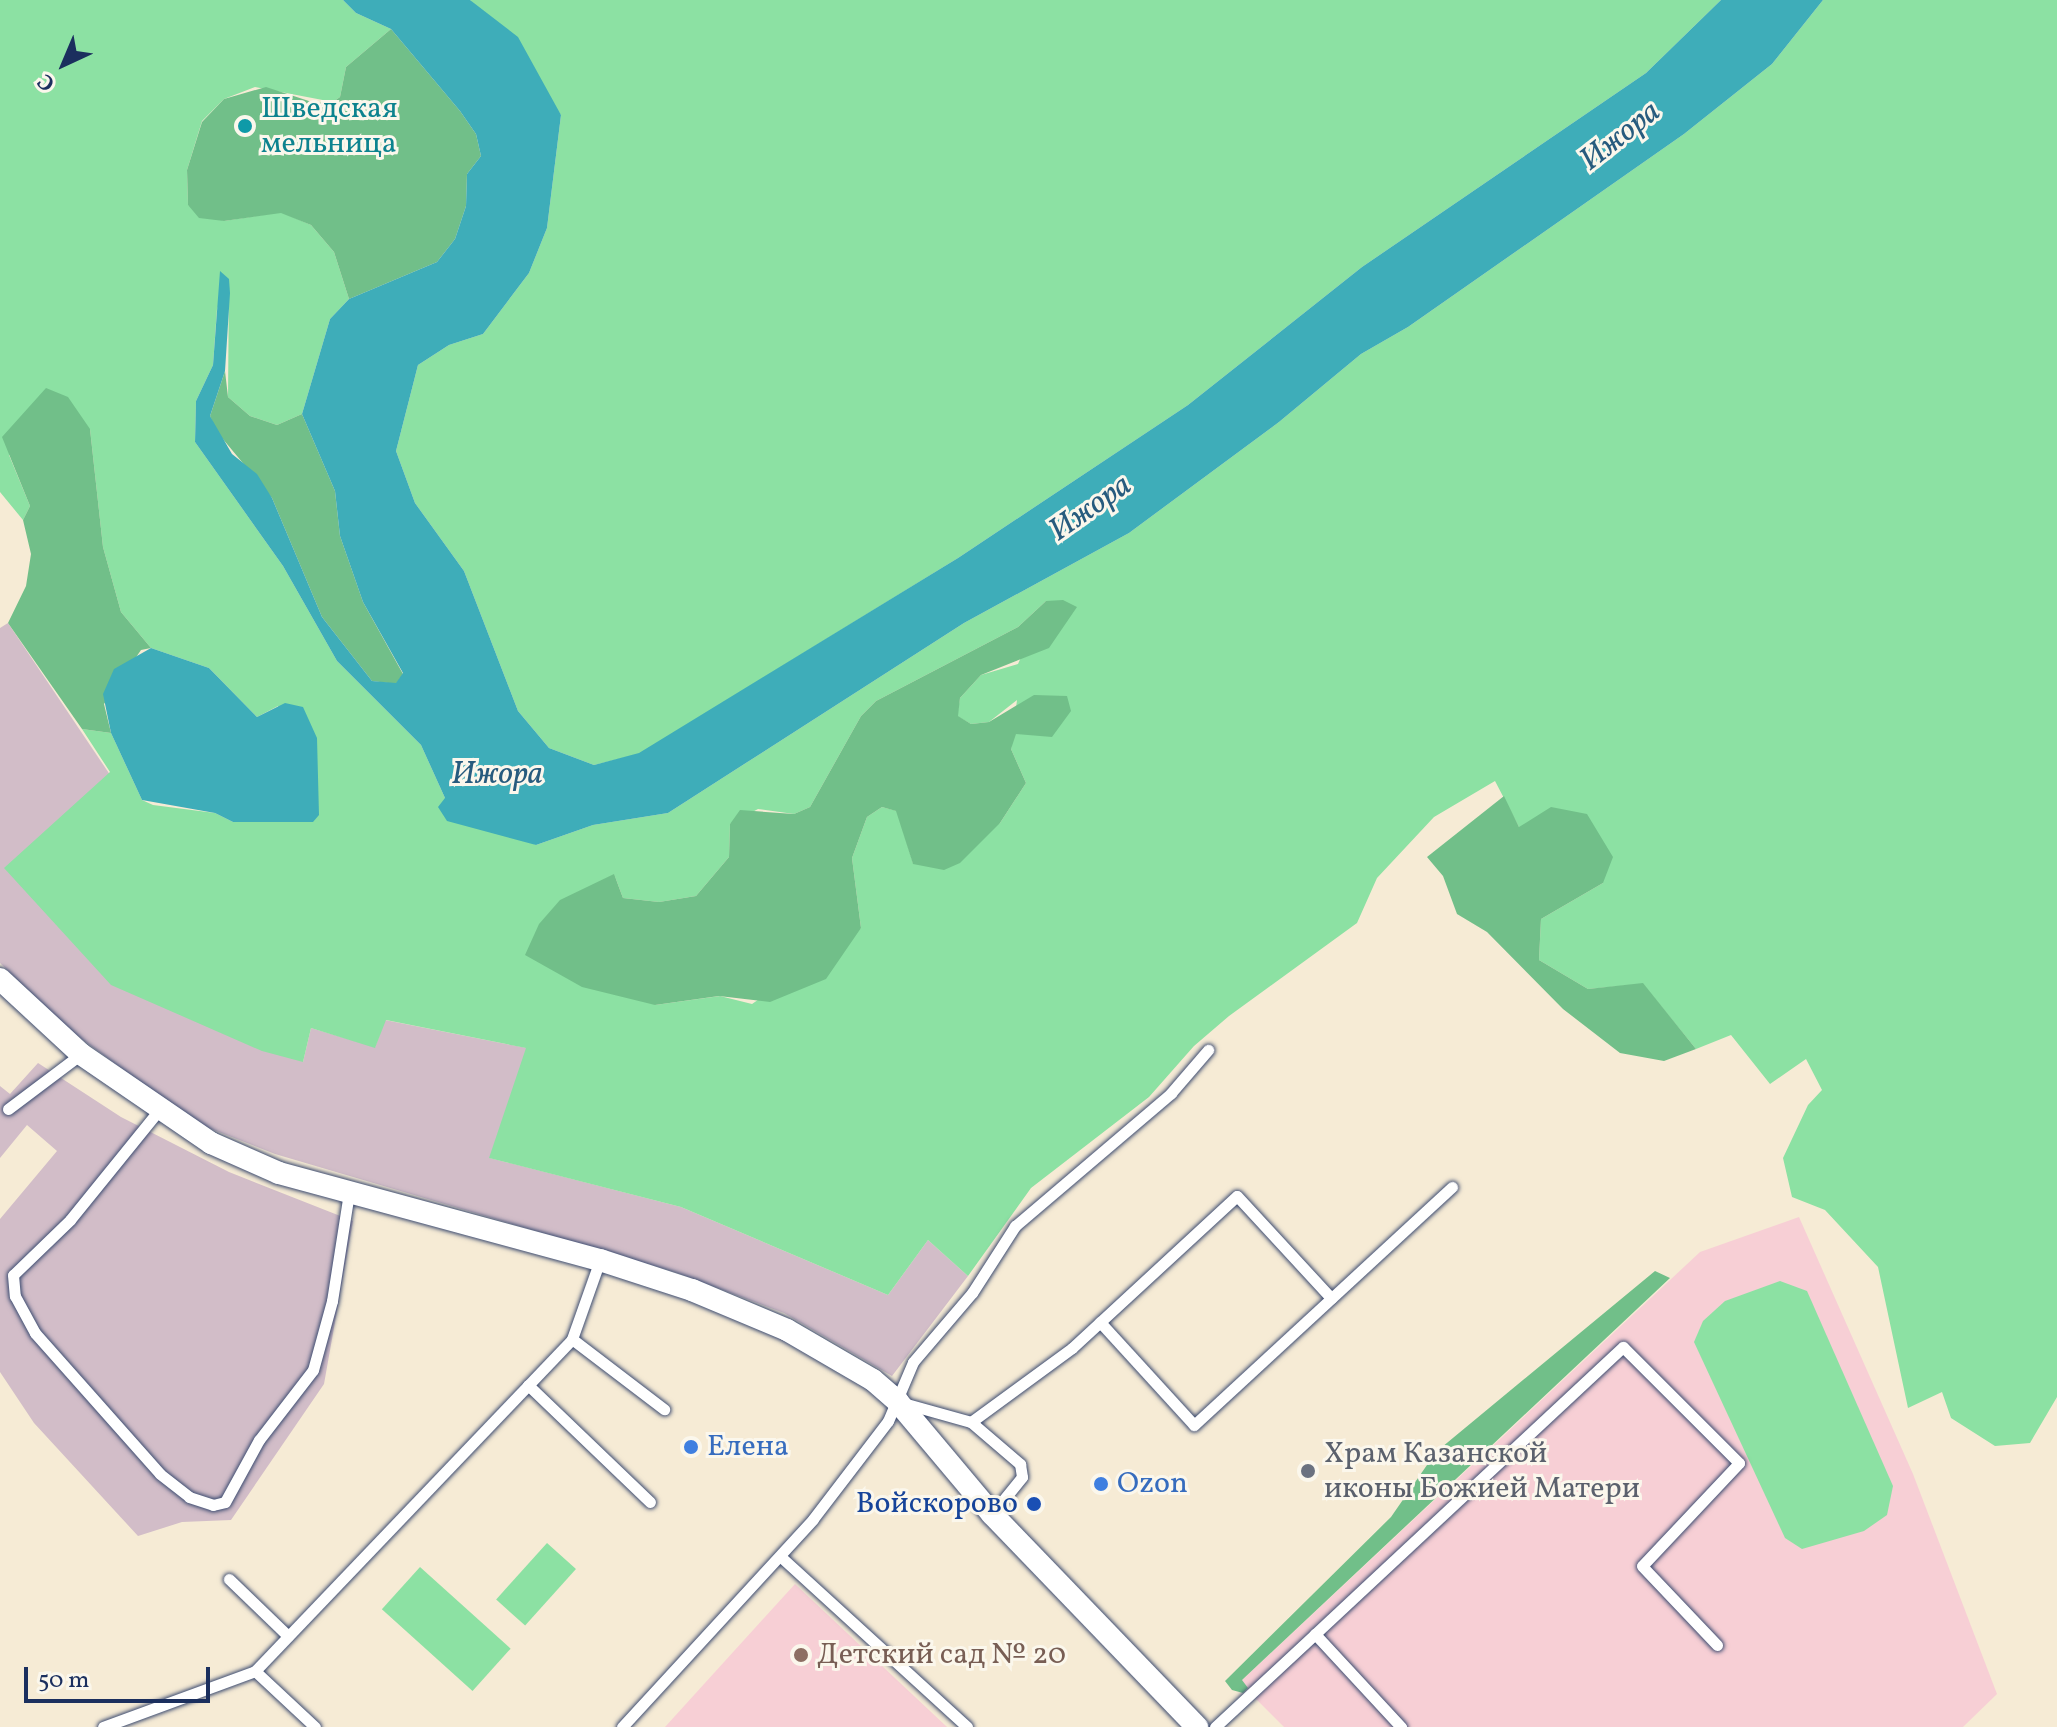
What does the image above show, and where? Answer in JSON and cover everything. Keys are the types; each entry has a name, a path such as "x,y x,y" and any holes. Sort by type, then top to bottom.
{"street":[{"path":"0,979 81,1054 211,1143 279,1173 600,1260 787,1330 873,1380 898,1402 992,1514 1197,1727"}],"lane":[{"path":"622,1727 781,1557 898,1402 913,1362 972,1293 1015,1226 1171,1093 1208,1050"},
{"path":"8,1109 81,1054"},
{"path":"159,1110 70,1220 13,1275 15,1296 35,1333 160,1474 189,1497 213,1505 225,1502 259,1440 313,1370 332,1301 349,1192"},
{"path":"1100,1322 1194,1425 1452,1187"},
{"path":"971,1422 1100,1322 1237,1196 1331,1298"},
{"path":"103,1727 255,1671 572,1339 600,1260"},
{"path":"572,1339 664,1409"},
{"path":"1215,1727 1623,1347 1739,1463 1642,1566 1717,1645"},
{"path":"528,1385 650,1502"},
{"path":"898,1402 971,1422 1020,1464 1022,1477 992,1514"},
{"path":"781,1557 967,1727"},
{"path":"229,1579 288,1636"},
{"path":"1315,1634 1401,1727"},
{"path":"255,1671 315,1727"}],"shaded area":[{"path":"8,623 303,1062 311,1028 375,1047 385,1020 527,1048 490,1158 681,1207 888,1295 928,1240 968,1276 892,1376 784,1313 675,1272 275,1154 196,1123 64,1026 0,963 0,628"},
{"path":"38,1063 121,1117 229,1172 353,1221 324,1384 231,1520 182,1522 138,1536 34,1423 0,1372 0,1219 57,1151 27,1125 0,1158 0,1086 10,1094"},
{"path":"1799,1217 1913,1474 1997,1694 1963,1727 1284,1727 1256,1699 1241,1681 1700,1252"},
{"name":"Детский сад № 20","path":"795,1584 947,1727 665,1727"}],"green space":[{"path":"0,0 343,0 356,13 391,29 346,67 340,97 333,102 255,87 224,99 202,121 187,170 188,205 224,221 281,212 311,225 334,252 349,299 330,319 302,414 277,425 250,416 228,397 229,279 217,309 213,365 196,401 195,442 283,566 337,661 421,745 445,798 536,845 593,825 668,813 964,623 1129,533 1279,422 1361,354 1408,327 1684,134 1772,64 1823,0 2057,0 2057,1397 2030,1443 1995,1446 1951,1418 1942,1392 1908,1408 1878,1267 1825,1210 1792,1197 1783,1158 1808,1105 1822,1090 1806,1059 1770,1084 1731,1035 1696,1049 1643,984 1588,989 1539,960 1541,919 1603,883 1519,827 1495,781 1434,817 1377,878 1357,923 1229,1016 1194,1046 1149,1097 1031,1188 968,1276 928,1240 888,1295 681,1207 489,1158 526,1048 386,1020 375,1048 311,1028 303,1062 262,1051 111,985 4,868 110,772 82,729 111,733 142,800 153,805 215,813 233,822 313,822 278,706 257,717 209,668 151,648 121,612 103,547 90,429 9,455 30,506 23,520 0,492","holes":["1046,601 1018,664 981,675 960,698 957,716 971,724 989,722 1017,700 1011,749 1026,783 1000,823 913,863 897,811 882,807 867,817 852,858 861,928 752,1004 720,996 655,1005 614,874 623,898 659,902 696,896 729,857 730,824 758,809 794,814 810,807 861,716 876,701 1018,627"]},
{"path":"470,0 1721,0 1646,73 1362,267 1188,405 958,558 639,754 594,765 549,748 518,711 464,571 415,503 396,451 418,365 449,345 483,334 529,273 547,228 561,115"},
{"path":"391,29 460,111 476,134 481,156 467,174 466,206 455,239 437,262 349,299 334,252 311,225 281,213 224,221 199,218 188,205 187,170 202,122 224,99 266,87 315,103 333,102 340,97 346,67"},
{"path":"225,371 228,397 250,416 277,425 302,414 335,491 340,536 363,602 403,674 396,684 372,681 322,617 272,498 217,432 210,416"},
{"path":"46,388 68,397 90,429 103,547 121,612 151,648 141,650 104,704 111,733 82,729 8,623 26,586 31,554 23,520 30,506 2,437"},
{"path":"1063,600 1077,607 1049,648 981,675 960,698 958,716 971,724 989,722 1034,695 1067,696 1071,711 1052,737 1016,734 1011,749 1026,783 1000,823 960,863 944,870 913,864 896,811 882,807 867,817 852,858 861,928 826,979 770,1002 719,996 655,1005 582,987 525,955 539,924 560,900 614,874 623,898 659,902 696,896 729,857 730,824 740,810 794,814 810,807 861,716 876,701 1018,627 1046,601"},
{"path":"1504,796 1519,827 1551,807 1587,814 1613,857 1603,883 1541,919 1539,960 1588,989 1643,983 1696,1049 1664,1061 1620,1053 1563,1009 1487,932 1457,914 1443,876 1427,857"},
{"path":"1655,1271 1670,1278 1242,1680 1248,1688 1243,1693 1232,1690 1225,1681 1391,1517 1436,1452"},
{"path":"1780,1281 1807,1291 1893,1486 1887,1515 1864,1531 1802,1549 1785,1538 1694,1342 1703,1321 1725,1301"},
{"path":"547,1543 576,1569 525,1626 496,1599"},
{"path":"420,1567 511,1649 473,1691 382,1609"}],"water":[{"name":"Ижора","path":"343,0 470,0 518,37 561,115 547,228 529,273 483,334 449,345 418,365 396,451 415,503 464,571 518,711 549,748 594,765 639,753 958,558 1188,405 1362,267 1646,73 1721,0 1823,0 1772,64 1684,134 1408,327 1361,354 1279,422 1129,533 964,623 668,813 593,825 536,845 447,821 438,807 445,798 421,745 337,661 283,566 195,442 196,401 213,365 220,271 229,279 230,293 225,371 210,416 232,454 257,474 272,498 322,617 372,681 396,683 403,673 363,602 340,536 335,491 302,414 330,319 349,299 437,262 455,239 466,206 467,174 481,156 476,134 460,111 391,29 356,13"},
{"path":"151,648 209,668 257,717 285,703 303,707 317,738 319,815 313,822 233,822 215,813 142,800 111,733 103,694 114,669"}],"place":[{"name":"Шведская мельница","path":"245,126"},
{"name":"Елена","path":"691,1447"},
{"name":"Храм Казанской иконы Божией Матери","path":"1308,1471"},
{"name":"Ozon","path":"1101,1484"},
{"name":"Войскорово","path":"1034,1504"},
{"name":"Детский сад № 20","path":"801,1655"}]}
